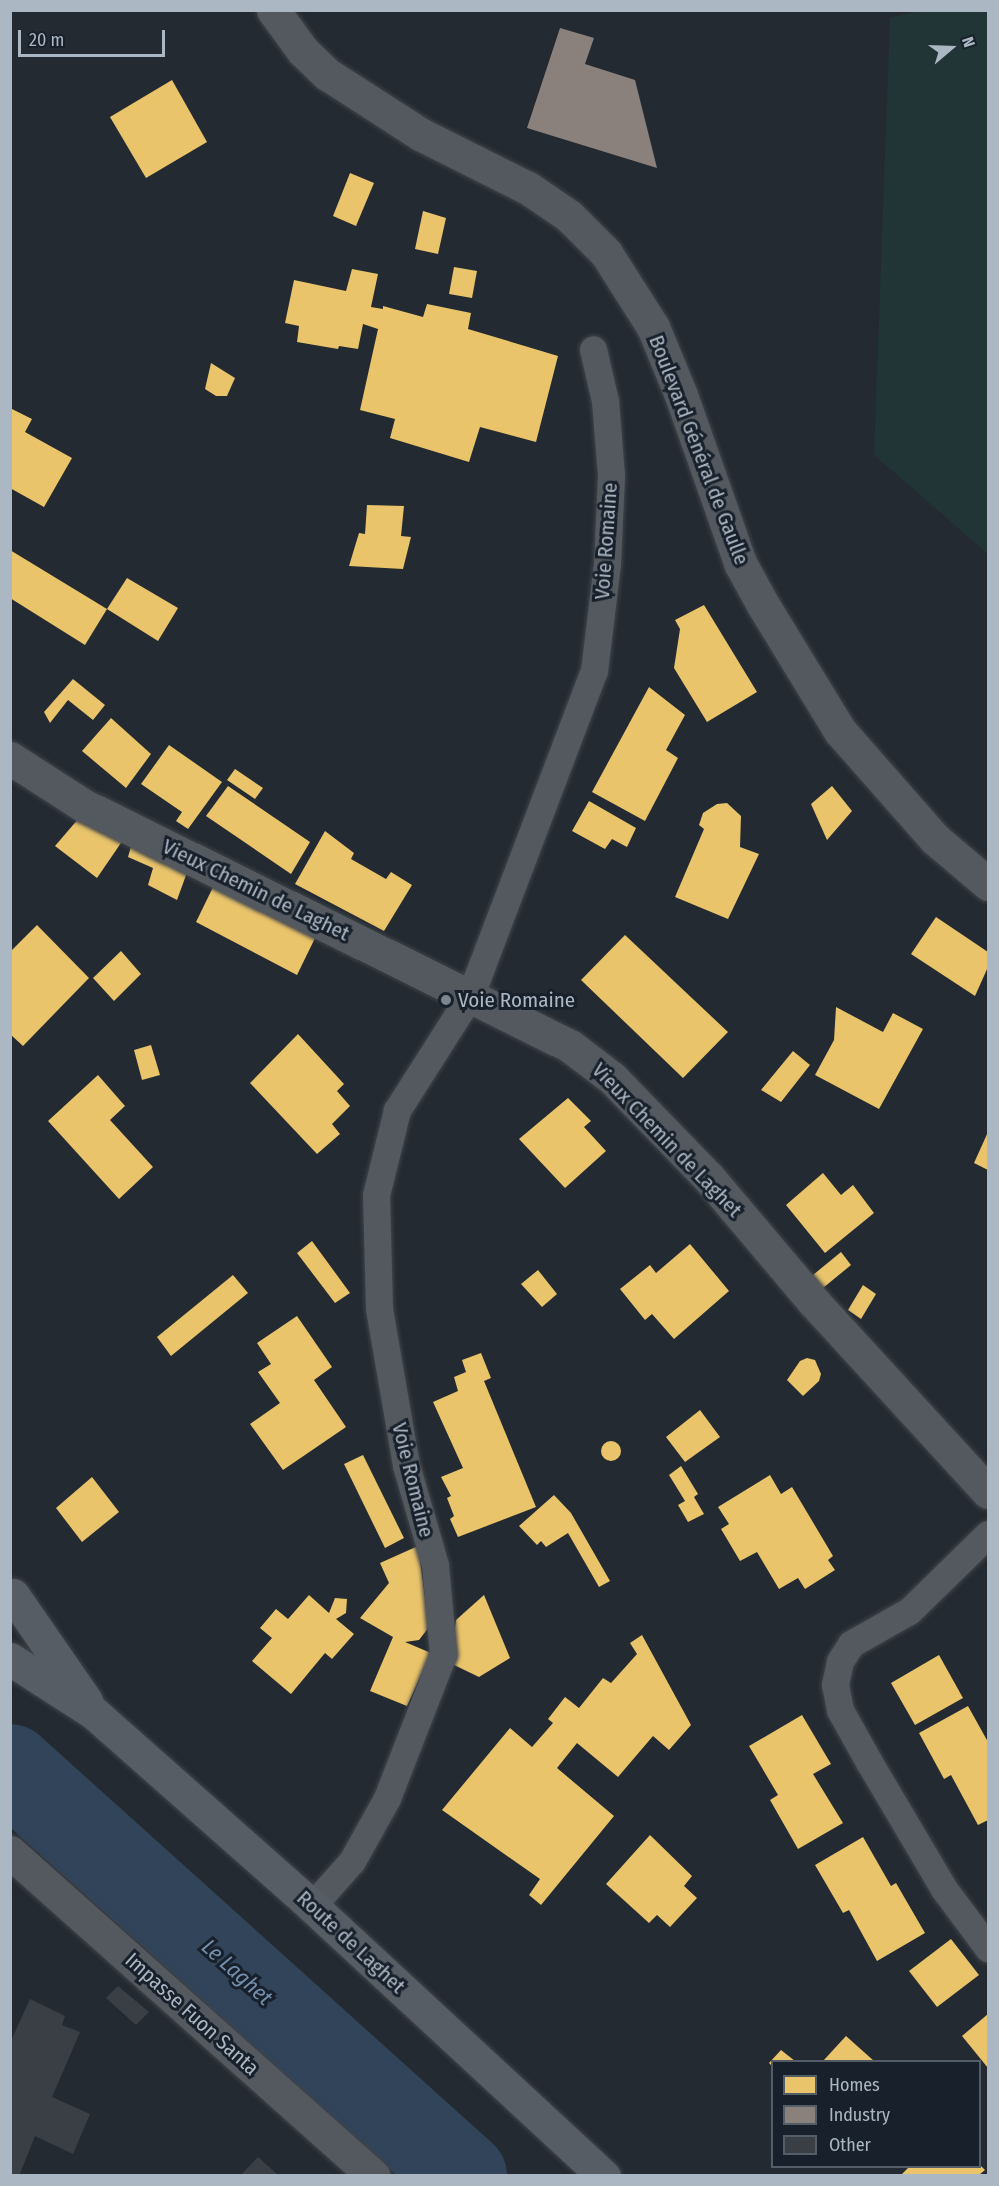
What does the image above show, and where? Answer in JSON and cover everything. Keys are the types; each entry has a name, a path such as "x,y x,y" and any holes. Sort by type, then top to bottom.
{"main road":[{"name":"Route de Laghet","path":"11,1599 94,1713"},
{"name":"Route de Laghet","path":"10,1659 94,1713 312,1906 604,2175"}],"street":[{"name":"Boulevard Général de Gaulle","path":"273,10 303,51 327,74 420,134 528,189 569,216 606,253 653,327 681,395 740,563 769,615 840,731 935,839 988,884"},
{"name":"Vieux Chemin de Laghet","path":"10,758 83,806 471,994 570,1046 612,1078 709,1178 813,1301 988,1492"},
{"name":"Impasse Fuon Santa","path":"10,1852 374,2175"}],"lane":[{"name":"Voie Romaine","path":"312,1906 352,1861 387,1798 443,1654 435,1565 406,1465 379,1308 376,1195 397,1110 471,994 594,671 607,564 611,475 605,401 593,349"},
{"path":"988,1534 909,1611 851,1644 840,1661 835,1684 840,1710 869,1762 944,1889 988,1948"}],"shaded area":[{"path":"918,11 988,11 988,554 874,455 890,18"}],"building: Homes":[{"path":"172,80 207,142 146,178 110,117"},
{"path":"350,173 374,183 356,226 333,216"},
{"path":"423,211 446,218 438,254 415,249"},
{"path":"454,267 477,271 472,298 449,294"},
{"path":"352,269 378,274 371,307 383,309 383,306 423,317 427,304 471,313 468,329 558,356 536,442 480,427 469,462 390,438 395,419 360,410 378,329 363,324 358,349 339,346 338,349 297,342 299,326 285,323 294,280 346,291"},
{"path":"211,363 235,378 227,396 216,396 205,389"},
{"path":"10,408 32,419 25,432 72,458 44,507 10,488"},
{"path":"367,505 404,506 401,536 411,537 403,569 349,566 359,533 365,534"},
{"path":"10,550 107,609 85,645 10,598"},
{"path":"127,578 178,608 158,641 107,609"},
{"path":"704,605 757,692 707,722 674,668 680,629 675,620"},
{"path":"73,679 105,705 93,720 68,700 50,723 44,712"},
{"path":"649,687 685,715 666,750 678,758 645,821 592,792"},
{"path":"111,718 151,754 126,788 82,751"},
{"path":"169,745 222,782 188,829 176,821 182,812 141,784"},
{"path":"235,769 263,788 255,799 227,780"},
{"path":"228,786 310,842 291,874 206,816"},
{"path":"832,786 852,811 827,840 811,804"},
{"path":"589,801 636,828 627,847 612,839 605,849 572,831"},
{"path":"727,803 741,816 740,847 759,854 728,919 675,897 704,829 699,825 703,813 717,804"},
{"path":"79,818 123,840 97,878 55,846"},
{"path":"325,831 354,853 351,859 386,879 391,872 412,885 384,931 295,884"},
{"path":"132,843 189,867 177,900 148,885 153,868 128,857"},
{"path":"217,879 318,932 297,975 196,922"},
{"path":"936,917 988,952 988,967 975,996 911,954"},
{"path":"37,925 89,978 23,1046 10,1034 10,952"},
{"path":"625,935 728,1032 683,1078 581,980"},
{"path":"121,951 141,974 114,1001 93,978"},
{"path":"836,1007 883,1032 893,1013 923,1029 879,1109 815,1075 834,1040"},
{"path":"298,1034 344,1084 337,1091 350,1106 332,1124 340,1134 317,1154 250,1083"},
{"path":"151,1045 160,1075 142,1080 134,1050"},
{"path":"793,1051 810,1065 781,1102 761,1090"},
{"path":"98,1075 125,1106 110,1120 153,1167 119,1199 48,1121"},
{"path":"568,1098 591,1121 584,1127 606,1151 565,1188 519,1139"},
{"path":"988,1132 988,1170 974,1163"},
{"path":"823,1173 841,1195 853,1185 874,1213 825,1253 786,1205"},
{"path":"312,1241 350,1293 335,1303 297,1253"},
{"path":"690,1244 729,1291 674,1339 652,1314 645,1320 620,1289 650,1265 656,1273"},
{"path":"841,1252 851,1265 823,1288 813,1275"},
{"path":"538,1270 557,1294 542,1307 521,1284"},
{"path":"233,1275 248,1293 171,1356 157,1337"},
{"path":"863,1285 876,1294 861,1319 848,1310"},
{"path":"297,1316 332,1367 314,1380 346,1427 283,1470 250,1424 280,1403 258,1372 271,1364 257,1343"},
{"path":"481,1353 491,1378 484,1381 536,1507 458,1537 450,1519 454,1516 447,1498 451,1496 441,1477 463,1468 433,1402 458,1391 454,1377 466,1372 462,1360"},
{"path":"807,1358 815,1360 821,1374 819,1381 803,1396 787,1380 800,1361"},
{"path":"700,1410 720,1437 685,1462 666,1437"},
{"path":"611,1441 618,1444 621,1451 618,1458 611,1461 604,1458 601,1451 604,1444"},
{"path":"363,1455 404,1538 385,1548 344,1464"},
{"path":"681,1466 698,1494 694,1497 704,1514 688,1522 678,1505 685,1501 669,1475"},
{"path":"770,1475 781,1494 792,1487 833,1556 828,1560 835,1570 805,1589 798,1578 779,1589 757,1552 740,1561 721,1529 729,1524 718,1507"},
{"path":"92,1477 119,1512 82,1542 56,1508"},
{"path":"554,1495 571,1513 610,1581 599,1587 568,1533 546,1547 541,1541 537,1545 519,1526"},
{"path":"418,1546 429,1627 419,1640 405,1642 431,1653 407,1706 370,1691 393,1637 360,1618 389,1583 380,1563"},
{"path":"309,1595 329,1613 335,1598 347,1599 346,1613 336,1619 354,1634 332,1659 325,1653 291,1694 252,1661 272,1638 260,1628 276,1609 288,1619"},
{"path":"484,1595 510,1658 479,1677 450,1663 456,1620"},
{"path":"642,1635 691,1725 669,1750 653,1736 618,1777 577,1743 557,1768 614,1816 541,1905 529,1895 540,1879 442,1810 510,1728 532,1747 553,1723 548,1719 565,1697 579,1708 603,1678 611,1683 637,1654 630,1643"},
{"path":"939,1655 963,1698 915,1725 891,1683"},
{"path":"968,1706 988,1742 988,1820 978,1825 951,1775 944,1779 919,1733"},
{"path":"802,1715 831,1764 813,1774 843,1823 798,1849 770,1800 778,1795 749,1746"},
{"path":"650,1835 692,1876 684,1886 697,1898 670,1927 657,1915 649,1923 606,1884"},
{"path":"863,1837 891,1886 896,1883 925,1933 877,1961 849,1910 843,1913 815,1865"},
{"path":"951,1939 979,1975 937,2007 909,1971"},
{"path":"988,2014 988,2068 962,2036"},
{"path":"846,2036 873,2060 824,2060"},
{"path":"781,2050 794,2060 772,2060"},
{"path":"981,2166 985,2170 979,2175 901,2175 908,2168 981,2168"}],"building: Industry":[{"path":"560,28 594,38 585,64 635,80 657,168 527,128"}],"building: Other":[{"path":"118,1986 149,2012 136,2025 106,1998"},
{"path":"30,1999 65,2016 62,2025 80,2032 52,2097 90,2114 73,2154 35,2136 19,2176 10,2176 10,2043"},
{"path":"258,2157 279,2176 240,2176"}],"waterway":[{"name":"Le Laghet","path":"10,1768 463,2176"}],"place":[{"name":"Voie Romaine","path":"446,1000"}]}
